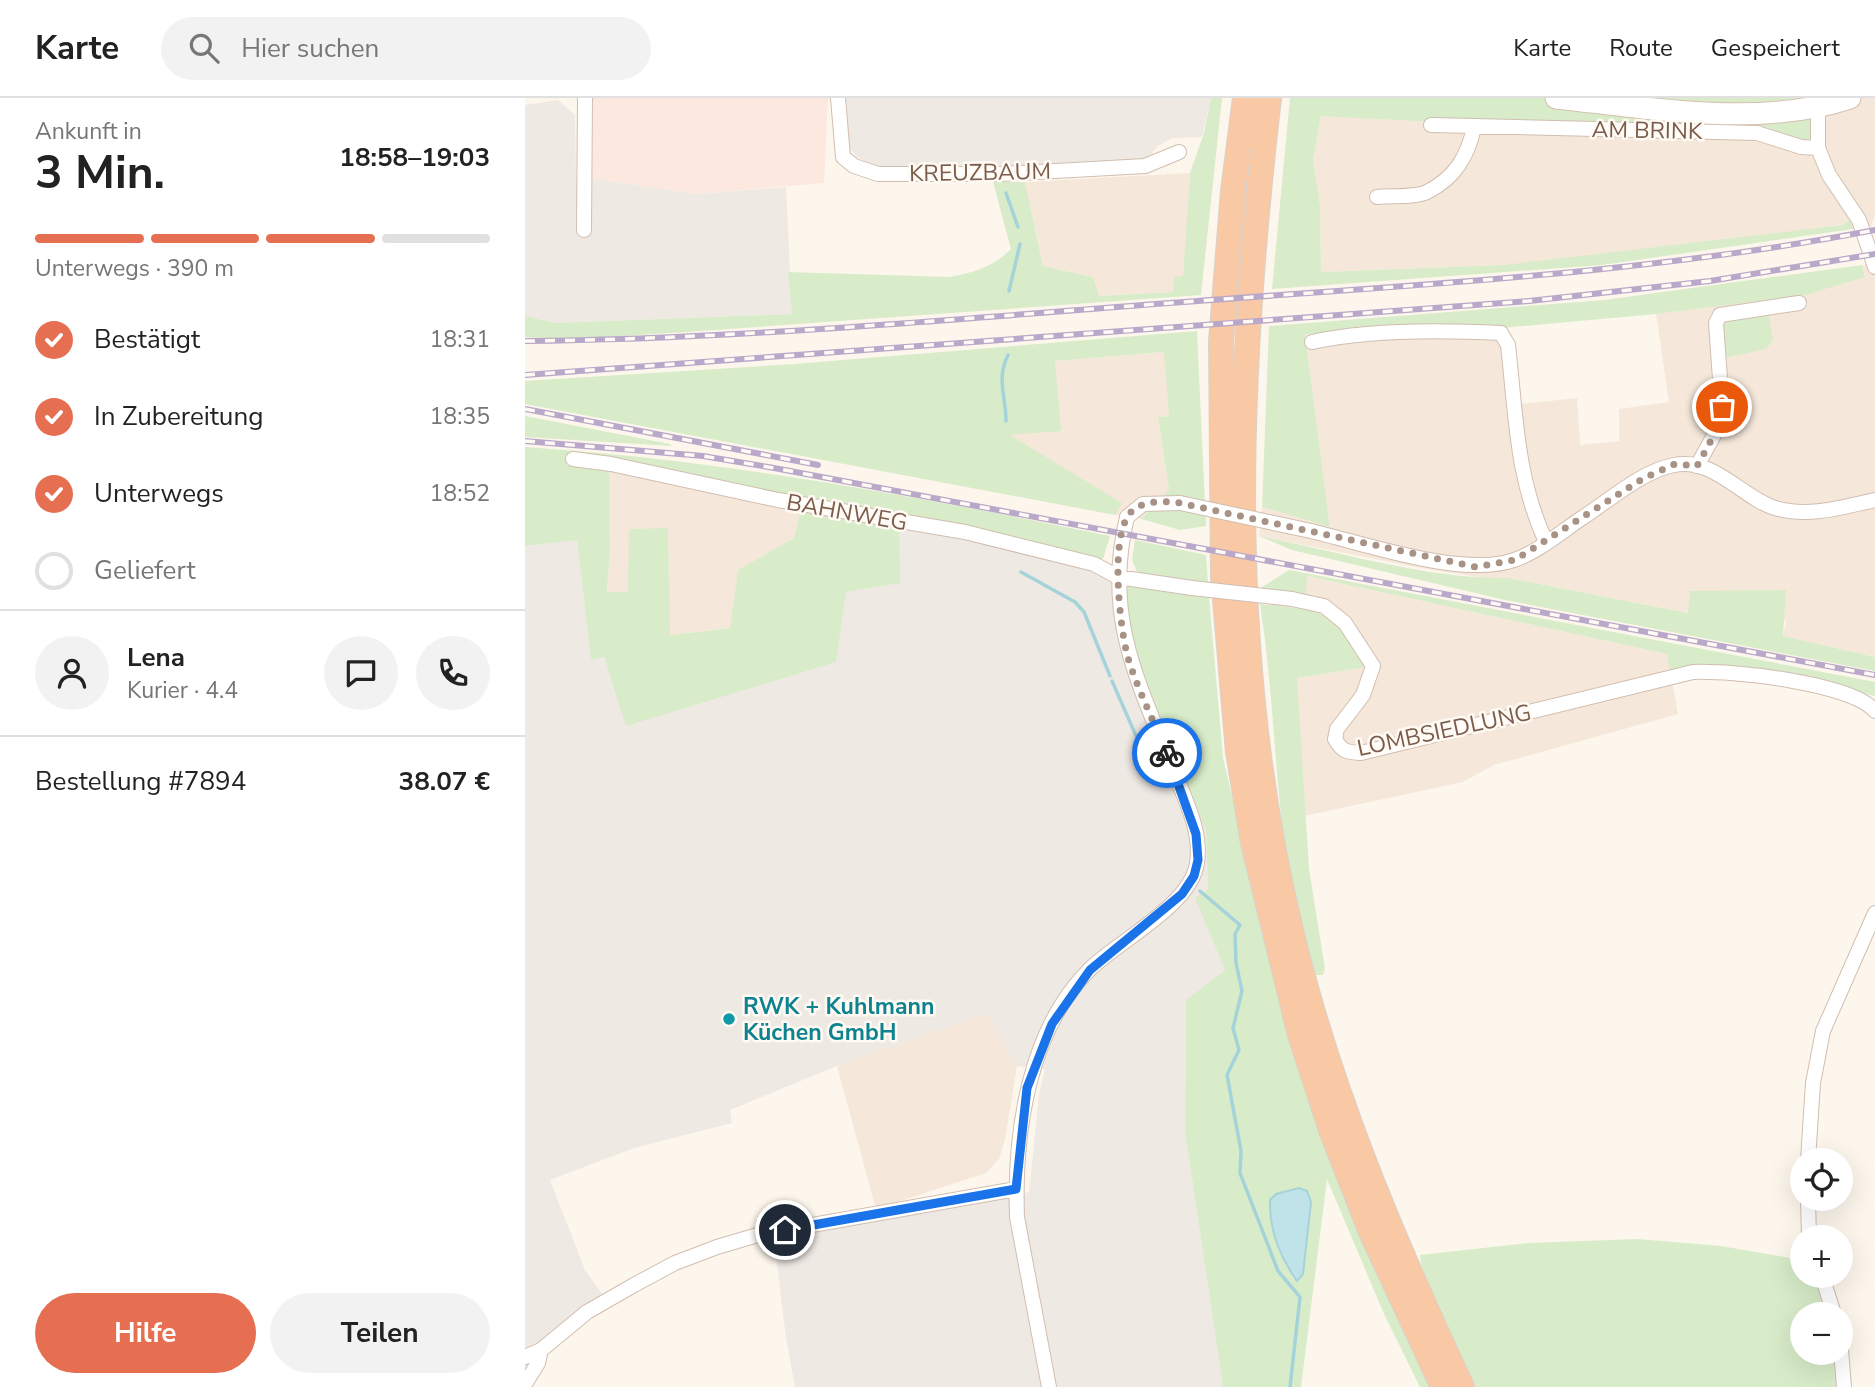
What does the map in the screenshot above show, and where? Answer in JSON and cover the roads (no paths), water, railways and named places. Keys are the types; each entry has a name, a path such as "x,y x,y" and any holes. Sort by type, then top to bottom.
{"highway":[{"path":"1245,98 1233,191 1221,341 1223,577 1238,752 1253,843 1273,935 1304,1047 1332,1133 1371,1232 1443,1387"},
{"path":"1269,98 1255,220 1242,488 1251,667 1272,838 1300,965 1349,1127 1412,1282 1462,1387"}],"main road":[{"path":"1556,98 1682,111 1749,113 1818,106 1850,98"}],"street":[{"path":"584,230 585,98"},
{"name":"KREUZBAUM","path":"838,98 842,157 854,166 878,174 1001,174 1145,166 1179,152"},
{"path":"1818,106 1818,148 1829,175 1859,220 1875,268"},
{"name":"AM BRINK","path":"1431,125 1757,132 1801,147 1818,148"},
{"path":"1377,197 1425,193 1462,163 1469,152 1473,127"},
{"path":"1697,466 1719,426 1722,407 1716,323 1720,315 1799,303"},
{"path":"1313,342 1335,337 1449,332 1501,333 1508,345 1523,480 1530,508 1546,542"},
{"name":"BAHNWEG","path":"573,459 611,464 778,500 965,532 1094,564 1118,577"},
{"path":"1049,1387 1020,1234 1016,1189 1027,1088 1052,1024 1090,970 1182,894 1194,876 1198,860 1190,812 1128,658 1121,628 1118,577 1122,539 1127,517 1133,510 1143,504 1180,503 1476,567 1515,560 1644,478 1675,464 1697,466 1731,481 1773,508 1797,513 1831,510 1875,500"},
{"name":"LOMBSIEDLUNG","path":"1118,577 1292,599 1324,606 1345,623 1373,666 1363,695 1337,729 1335,739 1340,749 1347,752 1361,753 1693,672 1744,672 1855,695 1875,711"},
{"path":"1809,1148 1813,1083 1823,1031 1875,913"},
{"path":"525,1357 541,1350 587,1312 675,1263 717,1247 761,1234 1016,1189"},
{"path":"525,1384 538,1363 541,1350"},
{"path":"1842,1365 1844,1387"}],"water":[{"path":"1299,1188 1307,1191 1311,1202 1303,1274 1297,1281 1277,1243 1271,1222 1270,1200 1276,1194"}],"waterway":[{"path":"1006,193 1018,227"},
{"path":"1009,291 1020,244"},
{"path":"1006,421 1002,380 1008,355"},
{"path":"1021,572 1075,602 1084,612 1110,676"},
{"path":"1112,681 1140,745"},
{"path":"1200,891 1240,925 1235,934 1236,963 1242,991 1233,1028 1239,1050 1227,1075 1241,1151 1240,1173 1278,1271 1300,1297 1290,1387"}],"railway":[{"path":"525,341 778,332 1453,282 1707,257 1875,230"},
{"path":"525,375 1529,301 1710,281 1875,254"},
{"path":"525,409 818,465"},
{"path":"525,441 703,456 774,468 1875,675"}],"place":[{"name":"RWK + Kuhlmann Küchen GmbH","path":"729,1019"}]}
